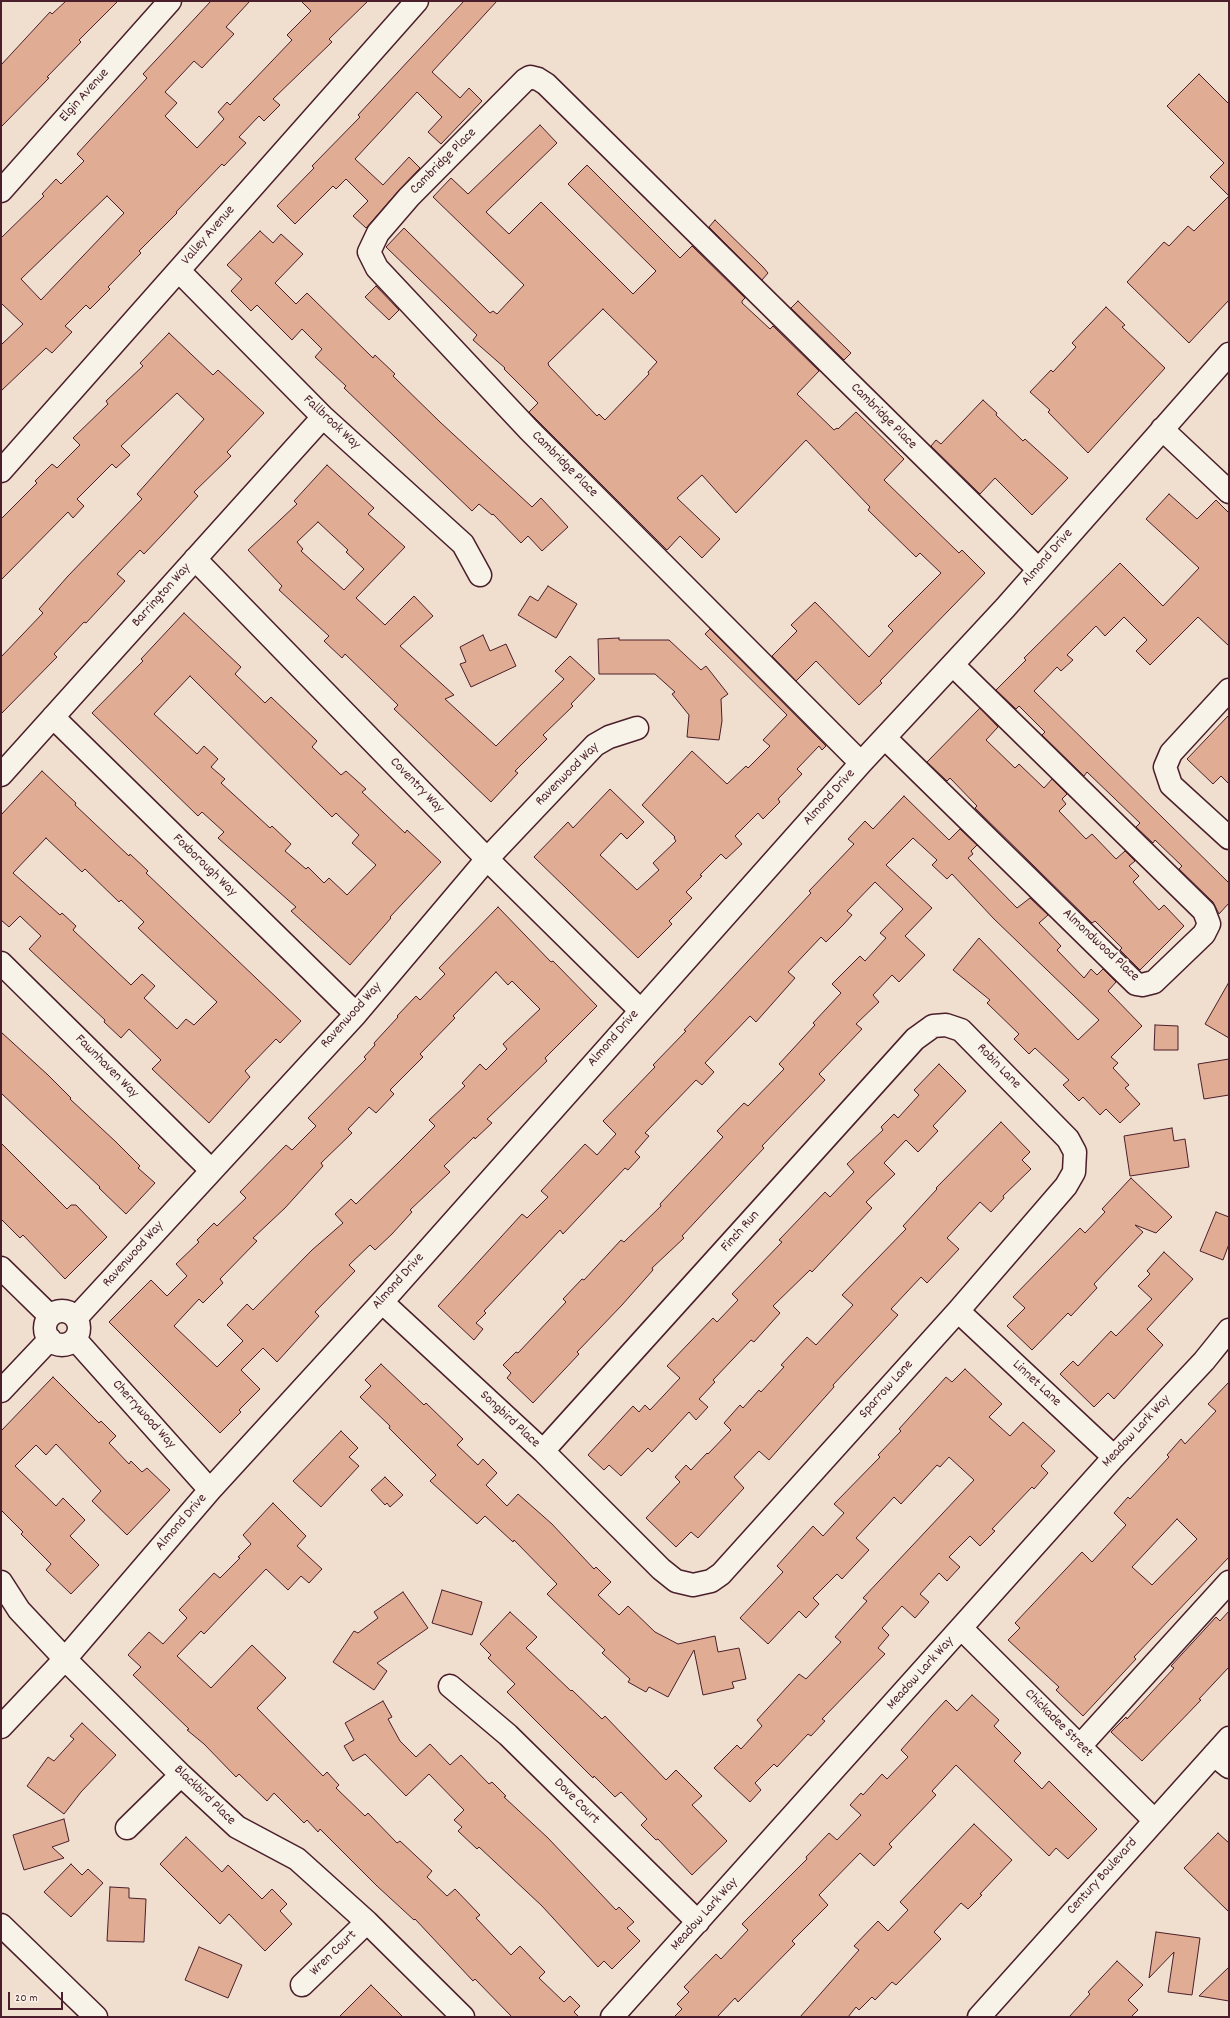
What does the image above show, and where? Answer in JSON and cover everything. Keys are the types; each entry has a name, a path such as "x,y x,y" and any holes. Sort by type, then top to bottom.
{"street":[{"name":"Elgin Avenue","path":"1,191 170,1"},
{"name":"Valley Avenue","path":"1,470 417,1"},
{"name":"Cambridge Place","path":"861,763 529,430 377,268 369,252 378,233 408,198 525,80 530,77 538,79 546,84 1038,569"},
{"name":"Fallbrook Way","path":"179,271 323,417 463,544 480,575"},
{"name":"Almond Drive","path":"1,1727 65,1659 210,1490 382,1302 861,763 954,665 1229,354"},
{"name":"Barrington Way","path":"1,775 323,417"},
{"path":"1162,429 1229,492"},
{"name":"Coventry Way","path":"195,559 487,859 640,1010"},
{"name":"Almondwood Place","path":"885,738 1136,984 1142,985 1154,982 1204,934 1209,924 1204,911 954,665"},
{"path":"1229,690 1171,753 1165,767 1171,785 1229,838"},
{"name":"Foxborough Way","path":"53,717 356,1014"},
{"name":"Ravenwood Way","path":"76,1329 211,1170 356,1014 487,859 595,745 609,738 637,728"},
{"name":"Fawnhaven Way","path":"1,963 211,1170"},
{"name":"Robin Lane","path":"946,1025 961,1030 1045,1116"},
{"name":"Finch Run","path":"544,1451 915,1039 933,1026 946,1025"},
{"name":"Sparrow Lane","path":"633,1541 661,1570 676,1581 692,1585 711,1581 721,1574 958,1311 1066,1186 1074,1172 1075,1152 1068,1139 1045,1116"},
{"path":"1,1268 50,1316"},
{"name":"Songbird Place","path":"382,1302 544,1451 633,1541"},
{"path":"61,1311 72,1314 76,1329 70,1343 60,1344 50,1339 46,1328 50,1316 61,1311"},
{"name":"Linnet Lane","path":"958,1311 1114,1457"},
{"name":"Cherrywood Way","path":"76,1329 210,1490"},
{"name":"Meadow Lark Way","path":"612,2017 1114,1457 1204,1361 1229,1330"},
{"path":"1,1391 50,1339"},
{"name":"Blackbird Place","path":"1,1582 19,1610 65,1659 181,1775 236,1827 298,1859 367,1922 463,2017"},
{"path":"1080,1746 1229,1582"},
{"name":"Chickadee Street","path":"961,1628 1154,1820"},
{"name":"Dove Court","path":"450,1686 508,1735 698,1922"},
{"name":"Century Boulevard","path":"979,2017 1154,1820 1222,1761 1229,1738"},
{"path":"127,1828 181,1775"},
{"name":"Wren Court","path":"302,1985 367,1922"},
{"path":"1,1925 96,2017"}],"building":[{"path":"66,1 118,1 79,40 81,42 47,77 49,78 1,127 1,65 50,12 52,14"},
{"path":"211,1 250,1 226,27 234,34 202,68 194,61 165,92 177,103 165,116 197,148 224,119 218,112 227,102 230,105 292,40 287,35 311,11 301,1 368,1 329,39 332,42 273,99 280,105 264,121 259,116 239,137 246,143 224,166 222,164 176,212 177,213 139,251 141,253 108,287 110,289 90,309 86,305 65,326 72,332 52,353 46,348 1,391 1,345 23,324 1,303 1,238 44,196 42,194 56,179 61,184 84,161 77,154 147,78 143,74","holes":["107,196 124,213 41,300 21,279"]},
{"path":"464,1 497,1 432,72 460,98 469,88 482,101 441,144 428,132 442,117 417,92 355,159 383,185 409,157 420,168 367,227 366,228 353,216 368,201 346,179 336,189 333,186 295,224 277,206 314,168 312,166 360,117 358,115"},
{"path":"1199,74 1229,104 1229,196 1210,177 1224,163 1167,106"},
{"path":"540,125 557,143 486,212 509,234 541,202 633,294 656,271 568,184 587,165 680,258 692,246 745,298 742,303 770,329 773,326 819,371 797,394 834,430 837,428 838,429 856,412 904,459 884,480 959,553 962,550 985,573 880,681 882,683 859,705 816,661 796,681 772,656 797,631 791,625 815,602 869,657 893,631 888,626 941,573 920,553 916,557 868,510 870,507 806,440 736,513 702,475 677,498 720,539 702,558 680,536 667,550 529,412 538,403 504,369 505,368 473,340 477,335 386,247 404,228 490,313 493,311 497,314 524,285 433,197 451,178 468,194","holes":["603,309 657,362 648,372 649,374 605,420 599,414 597,416 549,366 548,363"]},
{"path":"1229,196 1229,300 1189,343 1127,282 1164,242 1169,246 1188,226 1194,231"},
{"path":"715,220 768,273 762,280 709,227"},
{"path":"260,231 273,243 281,234 303,254 275,283 296,304 307,293 373,358 375,355 395,374 393,376 440,422 532,507 541,498 568,527 542,551 528,536 521,543 493,514 492,515 479,504 472,511 344,388 346,386 315,357 322,349 302,329 292,340 257,305 251,311 231,291 242,279 227,265"},
{"path":"376,286 399,310 389,320 365,297"},
{"path":"798,301 851,353 844,360 791,308"},
{"path":"1106,307 1125,325 1122,327 1165,368 1088,453 1048,412 1050,410 1030,392 1051,370 1053,372 1076,347 1072,343"},
{"path":"169,333 213,375 218,370 264,413 227,452 231,456 194,492 198,496 144,554 140,550 117,574 125,581 86,623 84,622 54,654 57,657 1,714 1,657 43,613 39,609 68,576 142,499 137,494 204,419 177,393 121,446 130,455 116,468 112,464 77,499 84,506 73,518 68,512 1,580 1,519 37,483 35,481 52,464 57,468 80,445 73,438 108,404 106,401 143,366 140,363"},
{"path":"983,400 1023,441 1025,439 1068,478 1032,515 995,478 980,494 931,446 936,440 941,444"},
{"path":"327,465 374,508 368,514 405,547 356,598 385,625 414,596 433,616 400,646 454,695 445,699 496,746 564,679 555,671 570,656 595,679 571,704 573,706 543,735 547,739 515,771 518,773 491,802 394,709 398,705 345,654 342,658 324,641 329,636 279,590 282,586 248,550 297,504 294,501","holes":["318,522 348,550 346,552 364,569 344,590 301,551 303,549 297,542"]},
{"path":"1169,494 1197,519 1216,500 1229,513 1229,646 1198,617 1150,665 1136,651 1147,640 1124,617 1105,636 1096,626 1067,655 1073,660 1061,671 1057,667 1034,691 1229,883 1229,903 1219,914 1213,902 1179,869 1182,866 1155,840 1153,843 1136,827 1140,823 1087,772 1084,776 1042,735 1045,732 1019,706 1016,709 996,690 1026,660 1024,658 1120,563 1163,606 1199,568 1146,519"},
{"path":"548,586 577,604 556,638 518,615 530,596 538,601"},
{"path":"184,613 241,667 235,674 265,703 271,697 317,741 312,747 341,775 346,771 366,789 362,792 405,833 407,830 441,862 390,917 391,918 350,965 291,911 296,907 218,838 224,832 202,812 198,816 92,713 143,661 141,659","holes":["190,676 332,817 336,813 359,835 352,843 376,865 347,895 329,878 324,883 308,867 306,869 285,851 291,844 272,826 270,828 221,783 225,779 211,767 218,759 204,746 197,754 154,714"]},
{"path":"710,629 826,746 822,750 819,746 797,769 802,774 778,799 780,802 763,819 758,813 735,836 742,844 726,859 721,854 700,875 702,876 686,892 692,898 669,921 672,924 638,958 534,857 568,822 573,828 610,789 644,822 627,839 621,833 600,855 637,890 659,870 653,863 676,841 674,838 675,837 642,805 692,751 727,784 746,766 748,768 770,746 763,740 787,715 705,634"},
{"path":"483,635 490,651 506,644 516,666 471,687 460,664 466,662 460,647"},
{"path":"619,638 619,640 669,640 701,670 706,666 728,694 721,699 722,721 719,740 687,737 689,715 672,694 675,692 655,674 599,674 598,639"},
{"path":"980,708 998,727 986,740 1015,768 1019,764 1044,788 1052,779 1067,794 1062,799 1066,804 1059,811 1086,839 1092,834 1116,859 1125,851 1135,861 1129,866 1139,876 1133,882 1159,910 1164,905 1184,926 1140,970 1120,950 1122,948 1095,921 1092,923 975,808 977,806 950,778 947,781 927,762"},
{"path":"1229,715 1229,784 1221,776 1213,784 1187,759"},
{"path":"42,771 76,803 75,805 129,856 130,854 148,871 146,873 301,1021 280,1043 276,1039 245,1071 250,1077 209,1123 152,1069 161,1060 129,1029 121,1038 104,1022 105,1020 29,949 41,936 20,916 9,927 1,920 1,815","holes":["46,838 82,872 85,869 119,902 121,900 144,922 138,928 217,1002 194,1025 186,1019 177,1029 144,998 155,986 142,974 131,985 73,930 76,926 62,913 60,915 13,873"]},
{"path":"904,796 949,840 960,829 977,845 971,851 973,854 968,858 1017,908 1030,898 1048,915 1039,923 1061,946 1057,950 1084,978 1091,969 1097,975 1103,969 1116,982 1108,991 1142,1026 1111,1057 1118,1063 1113,1068 1129,1085 1125,1088 1140,1104 1120,1123 1106,1109 1100,1115 1083,1097 1079,1101 1063,1085 1069,1080 1035,1048 1029,1054 1014,1039 1019,1034 987,1003 990,1000 953,970 979,938 1078,1040 1099,1020 994,919 952,874 947,879 932,865 937,860 913,838 886,865 932,908 905,936 925,955 899,982 892,975 873,995 879,1002 856,1024 862,1029 819,1074 825,1080 762,1146 764,1148 682,1236 684,1238 652,1268 653,1270 622,1305 577,1352 579,1354 533,1403 507,1378 511,1373 503,1365 516,1352 518,1353 566,1302 563,1299 582,1279 584,1280 621,1240 624,1242 661,1206 660,1204 723,1137 717,1131 744,1103 748,1106 784,1069 779,1064 815,1025 813,1023 841,993 832,984 860,956 865,961 886,938 880,933 903,909 875,882 847,911 852,915 844,924 826,942 821,937 788,972 795,978 756,1022 750,1016 705,1063 714,1072 702,1085 696,1080 645,1133 649,1136 635,1152 640,1157 628,1170 625,1168 563,1234 560,1230 484,1311 486,1313 476,1323 483,1329 474,1340 438,1306 522,1214 527,1218 548,1197 541,1191 585,1144 597,1155 616,1134 603,1121 655,1067 653,1065 686,1031 684,1030 811,893 809,891 854,844 848,839 865,821 873,829"},
{"path":"498,907 551,962 553,961 597,1006 545,1058 547,1061 487,1119 492,1123 475,1139 474,1137 444,1166 450,1172 410,1210 412,1212 392,1234 375,1250 370,1245 349,1265 355,1271 315,1312 319,1316 277,1362 263,1348 241,1370 260,1389 239,1410 241,1412 220,1433 109,1322 151,1280 167,1296 187,1276 176,1264 199,1242 197,1240 214,1223 217,1226 246,1198 240,1192 286,1145 292,1150 316,1126 308,1118 366,1059 364,1057 375,1045 374,1043 416,996 420,1000 445,974 439,968","holes":["496,972 508,985 512,981 540,1009 503,1044 507,1049 486,1070 480,1064 462,1083 465,1086 429,1120 435,1126 356,1204 351,1199 335,1214 343,1223 312,1250 253,1310 247,1304 227,1325 243,1341 217,1367 174,1326 199,1299 203,1303 223,1283 220,1279 257,1241 253,1238 285,1208 323,1166 321,1163 352,1133 348,1129 369,1107 376,1113 394,1094 390,1090 423,1057 420,1054 455,1018 453,1016"]},
{"path":"1229,982 1229,1038 1205,1024"},
{"path":"1155,1025 1178,1026 1178,1050 1154,1050"},
{"path":"1,1032 48,1075 71,1098 70,1099 140,1166 138,1168 155,1183 126,1214 99,1188 100,1187 1,1093"},
{"path":"1229,1059 1229,1095 1204,1099 1198,1064"},
{"path":"939,1064 966,1091 933,1126 938,1131 918,1152 906,1140 884,1163 895,1174 866,1202 872,1208 812,1272 810,1270 773,1306 780,1313 754,1342 751,1340 713,1380 715,1382 699,1399 708,1407 696,1420 689,1412 652,1452 648,1448 621,1476 609,1465 604,1470 588,1455 633,1406 639,1412 645,1405 650,1410 680,1378 667,1366 713,1318 717,1322 738,1300 732,1294 782,1242 779,1240 825,1192 830,1197 854,1172 847,1164 883,1130 881,1127 894,1114 898,1118 919,1095 914,1090"},
{"path":"1001,1122 1030,1152 1022,1160 1031,1169 1003,1196 1004,1198 991,1212 980,1202 947,1238 959,1249 927,1283 921,1277 891,1309 898,1315 833,1385 834,1387 769,1460 759,1451 734,1477 744,1488 698,1538 691,1532 676,1547 646,1518 680,1482 675,1477 686,1465 691,1470 731,1430 724,1423 740,1405 743,1408 759,1390 761,1392 784,1367 781,1365 807,1337 816,1345 853,1305 842,1295 906,1229 903,1226 937,1189 936,1188"},
{"path":"1172,1128 1174,1141 1185,1139 1189,1167 1130,1176 1124,1136"},
{"path":"1,1143 67,1209 71,1205 76,1205 107,1237 65,1279 23,1235 20,1238 1,1219"},
{"path":"1131,1178 1172,1217 1156,1233 1135,1225 1143,1232 1094,1284 1097,1288 1071,1316 1068,1313 1032,1350 1007,1326 1025,1308 1013,1297 1080,1228 1085,1233 1105,1212 1102,1209"},
{"path":"1216,1212 1229,1217 1229,1244 1223,1260 1200,1251"},
{"path":"1164,1252 1193,1279 1147,1329 1163,1345 1114,1399 1108,1393 1094,1407 1060,1374 1073,1361 1078,1366 1111,1331 1116,1336 1152,1299 1138,1286 1150,1274 1147,1271"},
{"path":"381,1364 424,1405 426,1403 463,1439 457,1445 478,1465 483,1459 497,1473 486,1485 507,1506 518,1494 552,1524 594,1569 596,1567 611,1582 598,1595 619,1615 628,1606 655,1632 678,1644 715,1636 718,1652 739,1648 746,1679 732,1682 734,1688 703,1695 694,1650 668,1697 649,1687 646,1692 628,1682 630,1679 602,1653 605,1650 547,1594 557,1584 514,1540 513,1542 485,1516 477,1524 430,1481 436,1475 389,1428 390,1426 360,1397 371,1386 365,1380"},
{"path":"965,1369 1002,1404 989,1417 1010,1436 1023,1422 1055,1451 1041,1466 1048,1473 1034,1489 1032,1487 992,1529 995,1531 980,1546 970,1536 949,1557 960,1567 947,1581 939,1573 920,1594 929,1602 915,1618 902,1606 882,1628 889,1635 878,1648 885,1654 822,1719 825,1721 811,1736 808,1734 777,1767 774,1764 755,1783 761,1790 750,1802 714,1768 737,1745 741,1749 762,1726 757,1720 799,1674 806,1679 841,1642 835,1637 867,1601 863,1598 974,1480 949,1457 940,1467 937,1465 901,1504 894,1497 856,1538 869,1550 842,1579 837,1574 813,1598 819,1604 806,1618 799,1611 768,1644 740,1618 783,1572 777,1566 813,1526 823,1536 844,1513 834,1504 880,1457 878,1455 901,1431 899,1429 946,1377 952,1382"},
{"path":"53,1377 99,1423 101,1421 116,1436 109,1443 129,1464 131,1461 142,1472 147,1468 170,1490 127,1535 92,1501 101,1491 56,1444 46,1455 36,1445 15,1466 56,1506 63,1498 85,1520 70,1536 99,1565 71,1594 46,1570 51,1564 21,1534 23,1532 1,1510 1,1431"},
{"path":"1229,1382 1229,1557 1134,1657 1136,1659 1083,1716 1056,1690 1059,1687 1008,1640 1020,1628 1015,1623 1082,1552 1092,1562 1126,1525 1114,1513 1128,1497 1130,1499 1169,1457 1167,1455 1181,1439 1185,1444 1216,1411 1208,1404","holes":["1177,1519 1197,1539 1152,1585 1132,1567"]},
{"path":"341,1431 358,1448 349,1457 359,1466 321,1507 293,1481"},
{"path":"385,1477 403,1495 390,1507 387,1503 385,1505 371,1490"},
{"path":"273,1503 306,1536 297,1546 322,1569 309,1583 301,1576 288,1590 266,1569 204,1634 201,1631 177,1656 211,1688 252,1645 286,1678 257,1708 323,1776 327,1772 339,1785 336,1788 365,1816 368,1813 397,1843 400,1841 432,1871 427,1877 447,1896 455,1889 480,1915 476,1918 511,1955 520,1946 545,1972 539,1978 564,2002 570,1996 580,2006 574,2012 579,2017 512,2017 475,1979 473,1981 415,1919 414,1920 377,1886 320,1829 318,1832 307,1820 304,1823 274,1793 267,1801 239,1774 236,1777 133,1675 141,1667 128,1655 149,1632 163,1644 187,1618 179,1610 214,1573 220,1578 240,1558 238,1557 251,1544 243,1535"},
{"path":"442,1590 482,1602 472,1635 432,1623"},
{"path":"403,1592 428,1628 377,1663 387,1671 374,1690 333,1662 354,1631 358,1633 378,1618 374,1612"},
{"path":"1229,1611 1229,1667 1199,1699 1201,1700 1142,1761 1111,1732 1126,1717 1127,1719 1174,1668 1171,1666 1216,1617 1220,1621"},
{"path":"510,1612 537,1637 526,1648 602,1719 605,1716 666,1780 676,1770 702,1796 692,1805 727,1841 692,1875 658,1839 656,1840 641,1825 647,1819 621,1792 615,1797 594,1776 593,1778 507,1692 515,1684 488,1658 491,1655 480,1644"},
{"path":"972,1695 999,1720 994,1726 1021,1753 1014,1761 1042,1789 1049,1781 1097,1829 1068,1859 1056,1848 1049,1856 956,1765 932,1791 936,1795 889,1844 892,1847 874,1866 860,1853 819,1895 828,1905 792,1941 795,1944 738,2002 735,1998 717,2017 674,2017 682,2009 677,2004 689,1992 684,1987 716,1954 721,1959 748,1930 742,1924 807,1859 806,1857 829,1833 837,1840 861,1815 850,1805 861,1793 863,1795 882,1774 887,1779 908,1757 901,1750 932,1715 946,1700 957,1711"},
{"path":"383,1701 392,1717 388,1719 400,1741 416,1757 430,1744 450,1765 461,1755 489,1784 492,1782 506,1796 504,1797 548,1838 616,1910 619,1907 634,1922 627,1928 640,1941 612,1969 604,1961 598,1967 542,1906 479,1847 477,1849 458,1831 462,1827 454,1820 464,1810 429,1774 406,1796 365,1754 353,1761 344,1746 354,1740 345,1723"},
{"path":"82,1723 116,1755 81,1792 64,1814 27,1786 48,1757 54,1761 74,1739 70,1736"},
{"path":"64,1819 69,1841 52,1847 64,1858 24,1870 13,1835"},
{"path":"974,1824 1012,1860 980,1894 982,1895 968,1909 961,1903 934,1932 941,1939 896,1985 892,1982 875,2000 872,1997 859,2010 856,2007 848,2017 800,2017 859,1950 854,1946 878,1921 888,1931 908,1910 900,1902"},
{"path":"1218,1833 1229,1843 1229,1912 1184,1868"},
{"path":"186,1837 222,1872 228,1865 262,1899 272,1889 287,1904 280,1911 292,1924 265,1951 229,1914 220,1924 160,1864"},
{"path":"71,1864 82,1875 88,1869 103,1883 71,1917 44,1892"},
{"path":"110,1887 129,1888 129,1898 146,1899 144,1942 107,1941"},
{"path":"1156,1932 1200,1938 1192,1995 1168,1992 1174,1952 1149,1978"},
{"path":"199,1947 242,1965 228,1998 185,1980"},
{"path":"1117,1961 1143,1985 1128,2000 1138,2010 1131,2017 1069,2017 1090,1994 1088,1992"},
{"path":"1229,1967 1229,2001 1199,1996"},
{"path":"371,1985 403,2017 339,2017"}]}
